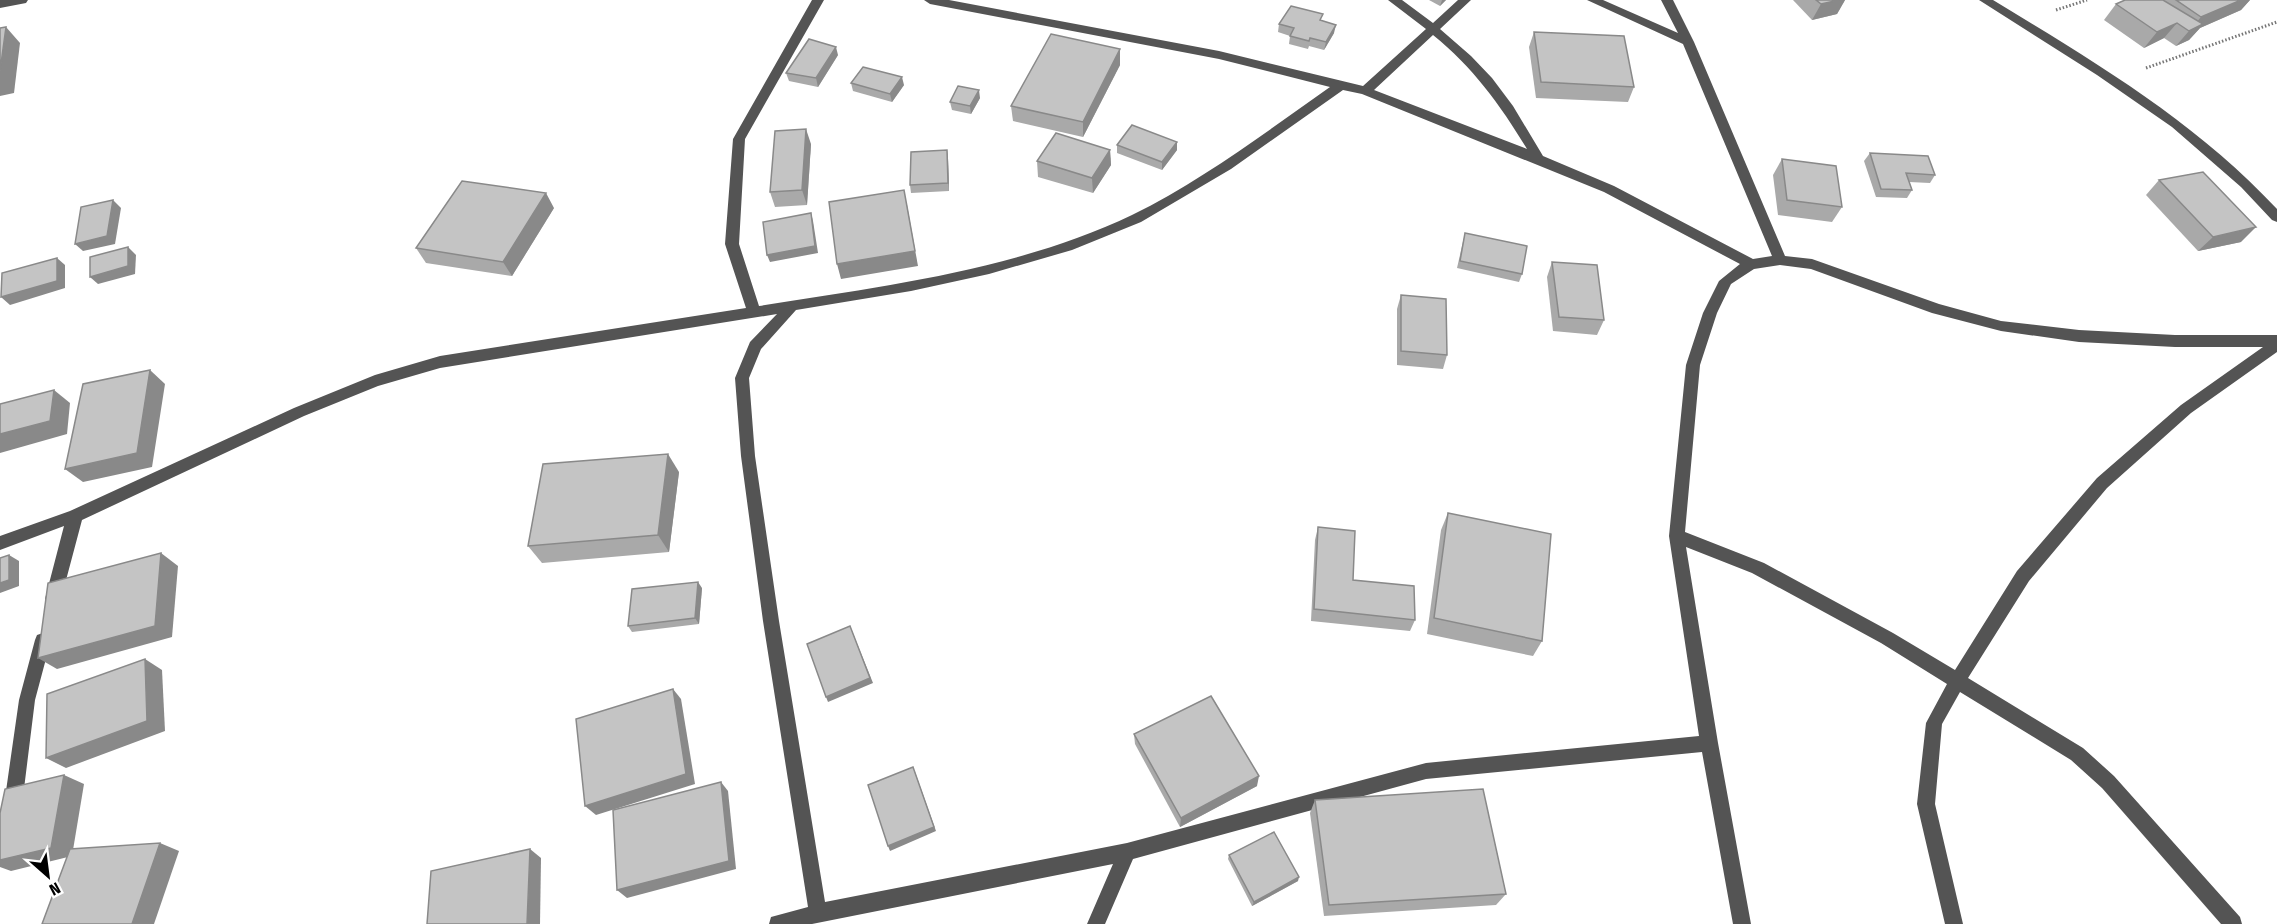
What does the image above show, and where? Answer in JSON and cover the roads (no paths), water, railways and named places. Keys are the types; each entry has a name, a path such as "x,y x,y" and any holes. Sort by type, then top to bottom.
{"street":[{"path":"0,4 22,0"},
{"path":"754,312 732,244 739,139 818,0"},
{"path":"930,0 1219,55 1365,91 1609,189 1751,264"},
{"path":"1394,0 1432,28 1487,79 1512,113 1539,159"},
{"path":"1365,91 1465,0"},
{"path":"1593,0 1688,42"},
{"path":"1667,0 1688,42 1780,260"},
{"path":"1985,0 2114,79 2201,143 2258,194 2277,217"},
{"path":"0,543 75,516 299,412 375,381 440,362 932,283 1028,260 1107,232 1165,203 1247,152 1341,85"},
{"path":"1742,924 1709,743 1677,536 1693,364 1710,313 1726,281 1751,264 1780,260 1812,264 1937,309 2001,326 2079,336 2175,341 2277,342"},
{"path":"792,306 755,346 742,378 748,456 771,621 818,913"},
{"path":"1954,924 1926,804 1934,723 1957,681 2023,576 2102,483 2186,409 2277,342"},
{"path":"10,825 27,700 75,516"},
{"path":"1677,536 1758,568 1887,638 2077,754 2108,782 2233,924"},
{"path":"778,924 818,913 1127,852 1426,771 1709,743"},
{"path":"1096,924 1127,852"}]}
